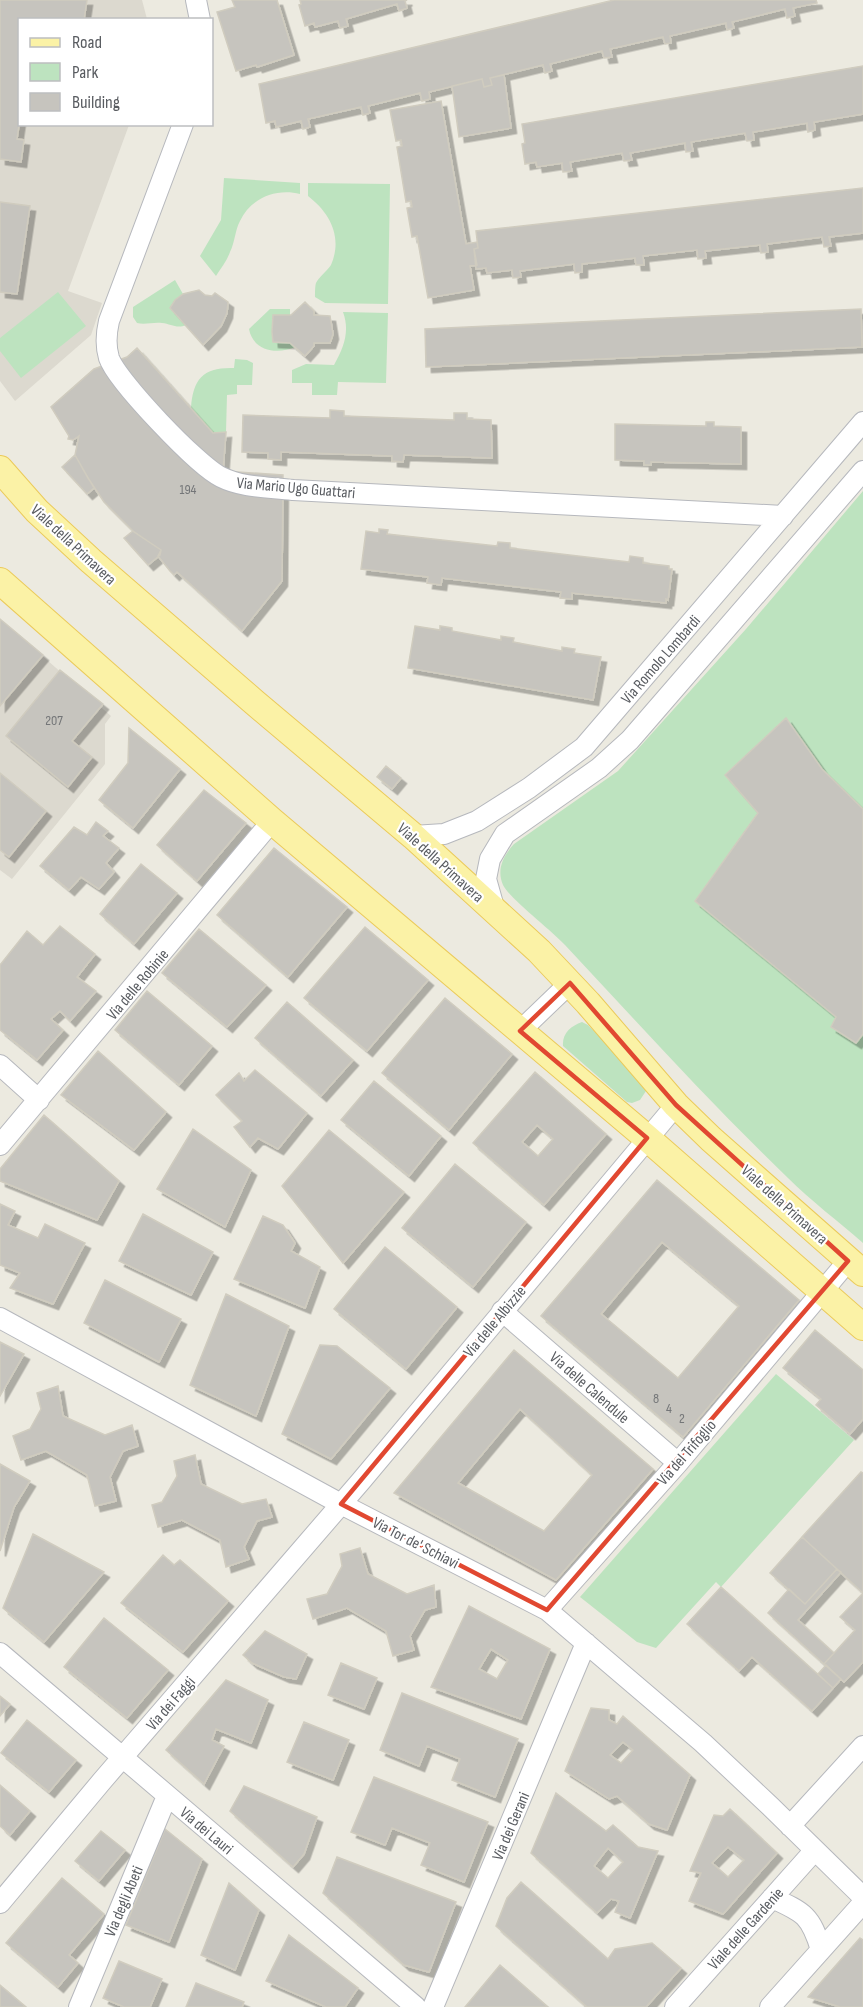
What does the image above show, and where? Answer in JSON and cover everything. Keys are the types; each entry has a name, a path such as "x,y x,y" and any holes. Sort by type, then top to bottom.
{"main road":[{"name":"Viale della Primavera","path":"0,469 37,511 91,561 413,836 495,911 570,983 676,1105 856,1267"},
{"path":"0,581 272,821 647,1138 863,1328"}],"street":[{"path":"196,0 200,18"},
{"name":"Via Mario Ugo Guattari","path":"182,126 109,321 106,343 108,356 119,375 196,460 218,476 238,484 293,490 783,516"},
{"name":"Via Romolo Lombardi","path":"413,836 452,832 477,821 530,789 575,755 592,739 863,422"},
{"name":"Via Romolo Lombardi","path":"495,911 486,879 490,859 505,834 599,768 630,740 863,471"},
{"name":"Via delle Robinie","path":"0,1145 272,821"},
{"path":"520,1031 570,983"},
{"path":"0,1065 39,1100"},
{"name":"Via delle Albizzie","path":"341,1504 676,1105"},
{"name":"Via del Trifoglio","path":"547,1610 678,1463 823,1292 856,1267"},
{"name":"Via delle Calendule","path":"502,1311 678,1463"},
{"name":"Via Tor de' Schiavi","path":"0,1318 341,1504 547,1610 703,1743 863,1897"},
{"name":"Via dei Faggi","path":"0,1903 341,1504"},
{"name":"Via dei Gerani","path":"433,2007 586,1643"},
{"name":"Via dei Lauri","path":"0,1653 416,2007"},
{"path":"790,1826 863,1746"},
{"name":"Via degli Abeti","path":"79,2007 167,1796"},
{"name":"Viale delle Gardenie","path":"675,2007 815,1850"},
{"path":"772,1898 807,1916 815,1930 821,1950"},
{"path":"770,2007 863,1903"}],"highlighted area":[{"path":"570,983 676,1105 848,1261 547,1610 341,1504 647,1138 520,1031"}],"shaded area":[{"path":"0,0 142,0 147,18 18,18 18,126 129,126 68,291 102,303 91,335 15,401 0,381"},
{"path":"0,619 111,716 105,724 105,764 12,879 0,870"}],"green space":[{"path":"224,178 300,183 300,194 282,192 273,194 251,206 240,221 229,255 216,276 200,256 221,220"},
{"path":"308,183 390,184 388,304 325,303 315,297 316,283 331,265 336,245 335,235 328,218 308,196"},
{"path":"175,280 183,294 170,308 186,325 180,327 162,323 137,323 133,317 133,307"},
{"path":"58,292 86,326 21,378 0,351 0,338"},
{"path":"270,309 290,309 290,315 273,315 273,342 290,343 295,347 274,351 261,346 251,336 249,329"},
{"path":"343,312 388,313 386,383 338,382 337,395 312,395 312,383 292,383 292,370 306,364 334,365 345,339 346,326"},
{"path":"235,359 253,363 252,385 237,385 237,394 227,395 226,432 213,433 191,408 194,389 202,376 208,372 234,368"},
{"path":"863,491 863,1243 815,1203 731,1121 565,945 507,891 500,873 504,858 514,844 618,771 746,629"},
{"path":"582,1022 588,1025 643,1081 646,1091 640,1100 627,1102 563,1046 564,1037 568,1031"},
{"path":"776,1374 854,1440 721,1587 716,1582 656,1648 637,1642 580,1597"}],"building":[{"path":"0,0 87,0 84,18 18,18 19,126 17,139 24,140 21,162 0,159"},
{"path":"232,0 277,0 294,55 236,71 217,12 235,7"},
{"path":"300,0 407,0 405,1 407,8 399,11 397,4 346,19 348,26 340,28 338,21 315,27 314,23 305,26 299,5"},
{"path":"614,0 816,0 817,3 793,8 795,16 787,18 785,9 732,22 734,28 727,30 726,23 670,36 671,43 665,44 663,37 610,49 612,57 604,58 602,51 550,64 552,71 545,73 543,65 490,78 492,85 484,87 482,79 429,92 430,99 422,101 420,93 368,106 370,113 363,115 361,107 308,119 310,127 303,129 301,121 276,127 275,121 266,123 259,84"},
{"path":"863,66 863,114 814,122 815,130 808,132 807,123 753,132 754,140 747,141 745,133 691,142 693,151 686,152 685,143 630,153 632,160 624,161 622,153 570,162 572,171 563,172 562,163 537,167 536,162 525,164 522,124"},
{"path":"504,75 511,128 459,137 452,86 482,79 484,87 492,85 490,78"},
{"path":"441,101 466,244 477,242 478,248 474,249 477,265 470,266 474,290 428,298 417,236 412,237 407,208 412,207 411,201 406,202 397,147 402,146 401,140 396,141 390,110"},
{"path":"863,188 863,233 829,237 831,246 824,247 822,237 767,244 768,252 761,253 760,245 705,251 706,258 698,259 697,250 643,256 644,265 636,265 635,258 582,264 582,272 575,273 574,264 520,271 521,277 513,278 512,270 487,273 486,268 476,269 474,249 478,248 476,231"},
{"path":"0,202 30,206 17,294 0,292"},
{"path":"199,290 205,295 212,296 215,293 228,302 227,313 221,326 203,345 170,308 183,294"},
{"path":"305,302 314,311 314,315 330,316 333,334 330,343 314,343 305,356 290,343 273,342 272,332 273,315 291,315"},
{"path":"861,309 862,347 426,367 425,329"},
{"path":"137,348 213,433 226,432 223,471 283,475 282,581 242,631 177,572 174,575 158,556 161,550 134,532 104,502 75,455 79,436 73,440 68,439 69,436 51,407 94,369 127,357"},
{"path":"330,410 344,411 344,416 454,420 454,413 467,413 467,419 491,420 492,458 404,455 403,462 392,461 392,456 281,452 281,460 268,459 268,453 242,452 243,415 330,418"},
{"path":"706,422 714,422 714,426 741,427 741,464 651,462 651,465 644,465 644,461 615,460 615,424 706,426"},
{"path":"75,455 94,488 87,494 62,467"},
{"path":"379,529 388,530 387,534 497,546 498,542 510,543 510,548 629,562 630,556 643,558 643,563 669,566 669,569 672,569 668,600 666,599 666,603 572,593 572,599 560,598 561,592 442,578 441,585 427,583 428,577 361,569 366,531 379,533"},
{"path":"133,531 161,550 160,555 148,565 124,538"},
{"path":"0,619 43,655 0,706"},
{"path":"415,626 440,630 440,626 452,628 452,631 501,640 501,636 514,638 513,642 562,651 562,647 575,649 574,653 601,657 593,700 408,668"},
{"path":"60,670 103,704 72,741 92,757 68,787 6,736"},
{"path":"786,718 822,769 863,809 863,1034 856,1043 831,1027 836,1017 695,901 758,813 725,775"},
{"path":"129,728 180,769 133,828 99,800 128,763"},
{"path":"386,766 401,778 392,789 377,777"},
{"path":"0,773 46,811 9,857 0,850"},
{"path":"204,790 246,823 197,881 157,845"},
{"path":"96,822 108,831 103,836 119,848 106,863 114,872 99,889 81,877 69,890 40,866 74,827 87,835"},
{"path":"274,848 347,907 288,977 217,915"},
{"path":"141,864 177,893 134,944 100,914"},
{"path":"60,926 95,954 77,977 96,991 70,1021 60,1011 51,1019 63,1030 37,1060 0,1030 0,965 27,931 43,945"},
{"path":"365,927 428,980 367,1051 304,998"},
{"path":"199,929 266,985 227,1027 162,973"},
{"path":"147,991 212,1046 179,1085 115,1030"},
{"path":"445,998 512,1054 449,1130 382,1073"},
{"path":"287,1002 353,1060 321,1096 255,1038"},
{"path":"98,1051 166,1112 134,1150 61,1095"},
{"path":"255,1070 307,1113 278,1149 258,1138 250,1147 234,1127 242,1121 216,1095 239,1073 244,1081"},
{"path":"535,1072 606,1134 544,1205 473,1143","holes":["537,1125 553,1139 538,1156 522,1142"]},
{"path":"374,1081 441,1136 409,1176 341,1120"},
{"path":"44,1115 119,1181 97,1220 0,1181 0,1169"},
{"path":"193,1129 251,1170 225,1227 157,1189"},
{"path":"329,1130 404,1192 343,1263 282,1186"},
{"path":"455,1164 526,1222 473,1287 402,1228"},
{"path":"657,1180 799,1300 683,1437 541,1316","holes":["662,1242 739,1306 678,1378 601,1314"]},
{"path":"0,1204 15,1211 8,1225 38,1238 45,1224 85,1243 53,1304 10,1288 20,1273 0,1265"},
{"path":"143,1214 213,1252 191,1295 119,1261"},
{"path":"263,1216 283,1225 295,1243 291,1251 320,1267 305,1308 234,1279"},
{"path":"385,1247 457,1307 406,1369 334,1309"},
{"path":"105,1280 181,1319 159,1362 84,1323"},
{"path":"226,1294 289,1326 256,1416 190,1385"},
{"path":"815,1330 863,1370 863,1419 850,1434 816,1405 821,1399 783,1368"},
{"path":"0,1342 24,1354 0,1396"},
{"path":"320,1345 337,1346 390,1388 331,1459 282,1434"},
{"path":"514,1350 653,1469 556,1580 394,1493","holes":["520,1409 592,1475 544,1531 458,1483"]},
{"path":"58,1386 63,1416 105,1435 132,1425 138,1446 123,1451 110,1477 116,1501 95,1506 87,1475 46,1451 21,1460 13,1436 30,1429 41,1409 37,1393"},
{"path":"195,1455 201,1484 242,1504 266,1499 272,1517 257,1521 244,1547 249,1559 226,1567 220,1540 182,1520 158,1527 152,1505 162,1502 177,1476 174,1461"},
{"path":"0,1464 30,1481 14,1507 0,1551"},
{"path":"861,1472 863,1473 863,1593 802,1537"},
{"path":"33,1534 104,1572 44,1642 3,1608"},
{"path":"802,1537 837,1569 805,1604 770,1573"},
{"path":"360,1548 368,1574 407,1594 434,1585 436,1607 425,1610 410,1636 414,1650 393,1656 386,1631 347,1608 313,1619 307,1599 327,1594 342,1566 340,1554"},
{"path":"163,1555 174,1565 180,1560 228,1601 183,1652 121,1603"},
{"path":"837,1569 841,1572 798,1620 834,1653 824,1664 768,1613 789,1589 805,1604"},
{"path":"721,1587 833,1688 812,1711 752,1657 739,1671 687,1624"},
{"path":"863,1593 863,1662 844,1682 824,1664 855,1630 840,1617"},
{"path":"469,1606 550,1649 521,1719 431,1687","holes":["491,1649 508,1660 497,1679 479,1669"]},
{"path":"104,1618 168,1670 127,1718 64,1667"},
{"path":"265,1631 307,1654 296,1679 284,1677 252,1663 243,1655"},
{"path":"341,1663 377,1678 364,1709 328,1695"},
{"path":"826,1665 841,1679 833,1688 818,1674"},
{"path":"226,1680 268,1700 251,1743 216,1729 212,1740 224,1746 204,1784 166,1750"},
{"path":"402,1693 518,1739 495,1797 452,1780 460,1759 427,1746 419,1766 380,1750"},
{"path":"0,1696 10,1704 0,1716"},
{"path":"591,1708 609,1710 609,1720 617,1724 623,1716 690,1775 667,1830 649,1824 617,1796 609,1799 565,1771","holes":["623,1742 633,1750 621,1763 610,1755"]},
{"path":"27,1720 76,1760 49,1792 1,1753"},
{"path":"304,1722 349,1740 333,1780 287,1762"},
{"path":"374,1777 488,1822 464,1882 421,1865 430,1843 392,1828 385,1845 351,1832"},
{"path":"0,1785 30,1811 10,1835 0,1826"},
{"path":"244,1786 317,1817 304,1854 293,1867 230,1811"},
{"path":"556,1793 606,1831 613,1825 638,1847 658,1851 630,1918 615,1912 619,1901 611,1899 597,1913 531,1853","holes":["608,1848 623,1862 608,1878 594,1866"]},
{"path":"730,1809 777,1853 723,1914 689,1901 701,1873 690,1871 714,1815 723,1816","holes":["728,1847 744,1860 728,1877 712,1863"]},
{"path":"165,1829 202,1859 169,1942 126,1925"},
{"path":"101,1831 125,1850 99,1881 75,1861"},
{"path":"337,1857 456,1902 429,1972 404,1965 323,1893"},
{"path":"62,1878 104,1914 69,1955 78,1963 58,1987 6,1943"},
{"path":"521,1882 608,1959 615,1949 652,1943 681,1968 646,2007 587,2007 496,1926 507,1898"},
{"path":"229,1883 259,1910 235,1970 201,1955"},
{"path":"289,1935 358,1988 345,2007 326,2007 266,1981"},
{"path":"860,1938 863,1940 863,2007 840,2007 808,1997"},
{"path":"119,1961 162,1979 150,2007 124,2007 103,1998"},
{"path":"500,1965 548,2007 465,2007"},
{"path":"196,1983 244,2002 242,2007 186,2007"},
{"path":"0,1985 26,2007 0,2007"}]}
